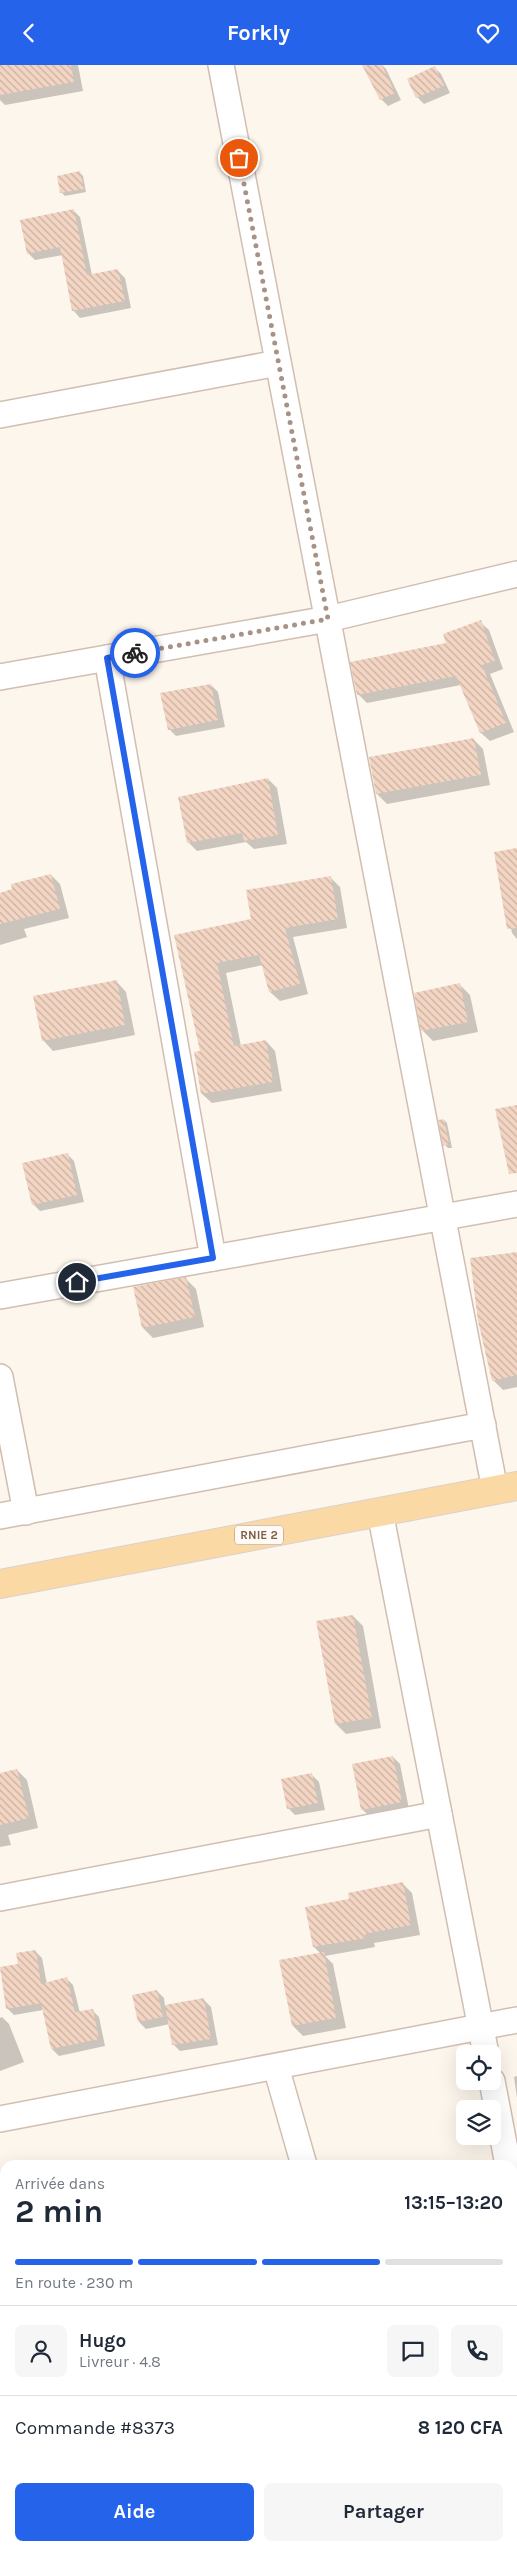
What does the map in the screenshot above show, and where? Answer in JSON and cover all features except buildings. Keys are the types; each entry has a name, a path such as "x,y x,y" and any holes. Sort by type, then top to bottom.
{"main road":[{"name":"RNIE 2","path":"0,1583 506,1488"}],"street":[{"path":"221,65 483,1425 506,1488"},
{"path":"0,415 278,363"},
{"path":"0,677 328,619 517,574"},
{"path":"107,658 213,1258"},
{"path":"0,1296 517,1204"},
{"path":"0,1377 26,1512"},
{"path":"0,1516 483,1425"},
{"path":"380,1512 484,2045"},
{"path":"0,1898 439,1815"},
{"path":"0,2119 517,2020"},
{"path":"276,2067 303,2160"},
{"path":"494,2090 507,2160"}],"way so far":[{"path":"135,653 328,619 239,158"}],"route":[{"path":"77,1282 213,1258 107,658 135,653"}]}
